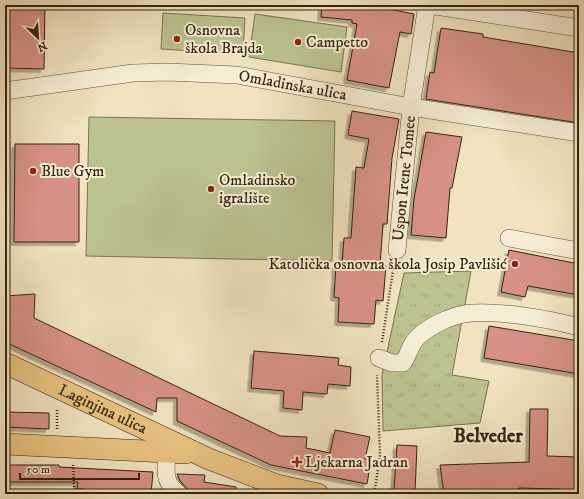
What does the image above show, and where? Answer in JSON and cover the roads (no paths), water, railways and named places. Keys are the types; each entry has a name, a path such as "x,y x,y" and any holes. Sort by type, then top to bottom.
{"main road":[{"name":"Laginjina ulica","path":"5,363 126,420 164,444 200,455 277,486 318,494"},
{"path":"110,450 126,446 132,438 132,429 126,420"},
{"path":"5,444 110,450 164,444"}],"street":[{"path":"428,5 579,28"},
{"name":"Uspon Irene Tomee","path":"396,250 411,107 428,5"},
{"name":"Omladinska ulica","path":"5,92 133,73 168,72 237,75 411,107 579,133"},
{"path":"509,238 579,251"},
{"path":"381,351 392,362 403,363 410,346 417,337 428,329 464,314 508,315 579,327"},
{"path":"164,444 166,478 170,485 179,494"}],"place":[{"name":"Osnovna škola Brajda","path":"177,39"},
{"name":"Campetto","path":"298,42"},
{"name":"Blue Gym","path":"33,171"},
{"name":"Omladinsko igralište","path":"211,189"},
{"name":"Katolička osnovna škola Josip Pavlišić","path":"515,264"},
{"name":"Ljekarna Jadran","path":"297,462"}],"district":[{"name":"Belveder","path":"488,436"}]}
